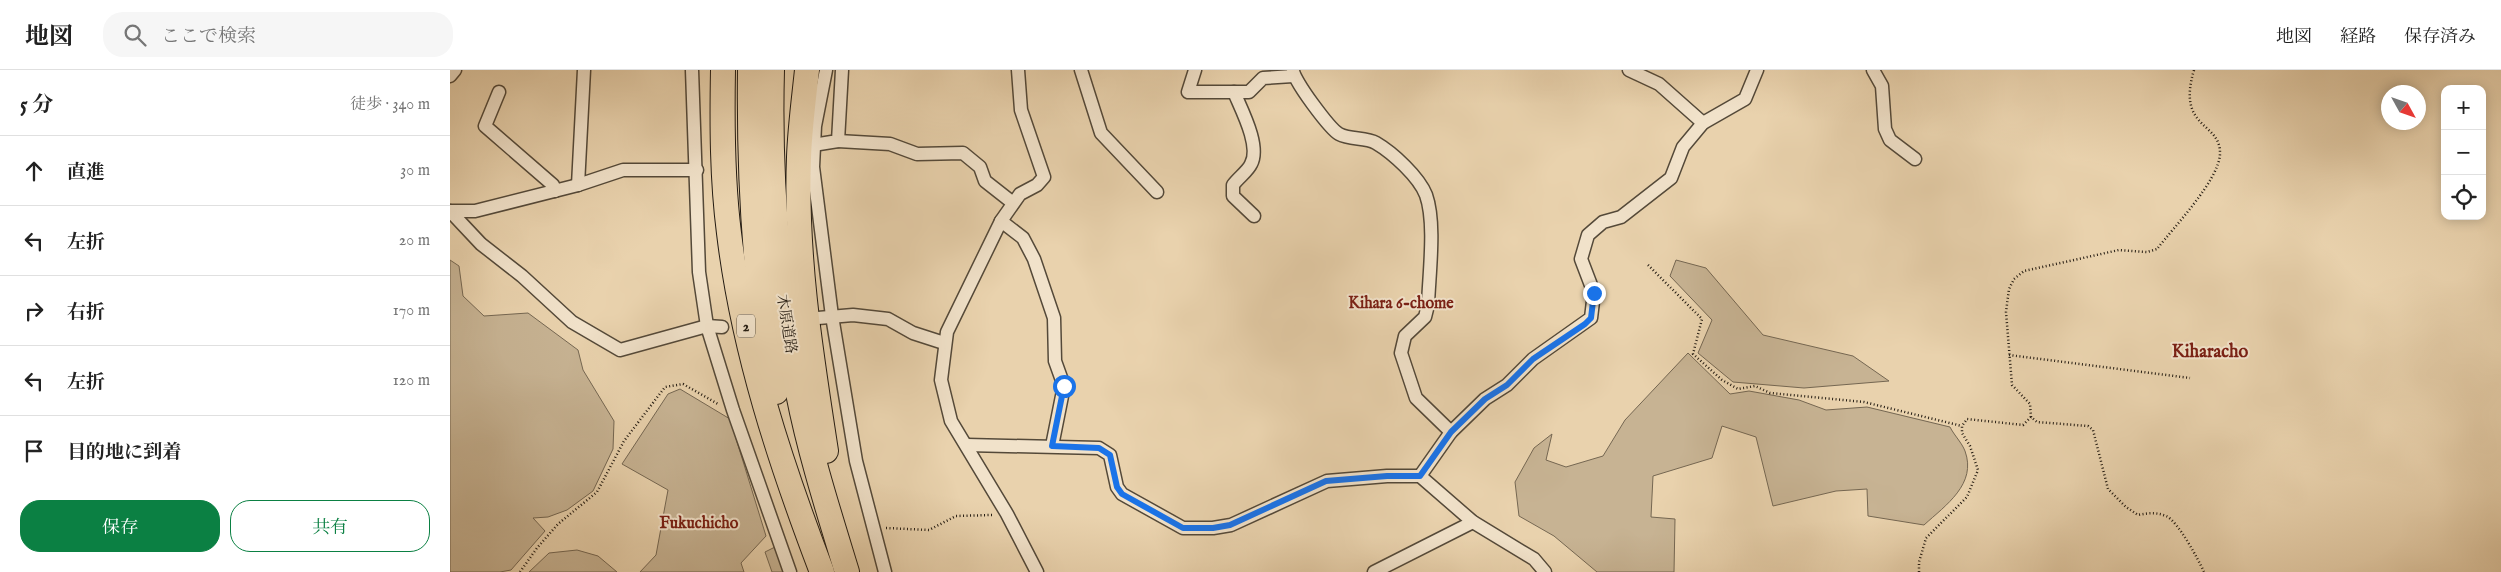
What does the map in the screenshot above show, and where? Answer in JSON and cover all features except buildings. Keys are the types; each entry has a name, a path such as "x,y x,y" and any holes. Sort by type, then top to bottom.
{"highway":[{"name":"2","path":"723,70 724,167 729,232 739,295 770,424 795,502 823,572"},
{"name":"木原道路","path":"750,70 749,134 752,217 761,308 777,400 794,472 823,572"},
{"name":"木原道路","path":"772,70 770,134 783,307 805,422 820,483 848,572"},
{"path":"807,70 799,156 799,217 803,274 831,481 848,572"}],"street":[{"path":"450,76 455,70"},
{"path":"578,185 584,70"},
{"path":"692,70 697,170 699,272 707,326 733,410 790,572"},
{"path":"826,70 813,145 813,167 832,316 856,461 885,572"},
{"path":"838,141 842,70"},
{"path":"1018,70 1022,110 1044,177 1037,185 1020,194 1000,220 947,332 944,343 941,380 952,421 1007,514 1037,572"},
{"path":"1081,70 1101,133 1157,192"},
{"path":"1195,70 1188,92 1249,92 1263,78 1293,73 1302,90 1338,134 1376,142 1415,175 1425,193 1430,212 1428,305 1425,317 1405,336 1401,353 1416,398 1451,432"},
{"path":"1629,70 1659,84 1703,123"},
{"path":"1420,476 1451,432 1485,399 1507,385 1533,359 1591,318 1594,293 1581,259 1588,235 1604,222 1621,217 1671,178 1683,147 1703,123 1746,100 1758,70"},
{"path":"1873,70 1882,86 1885,129 1890,140 1915,159"},
{"path":"500,92 485,126 553,185 555,191"},
{"path":"1234,92 1252,137 1254,152 1252,164 1233,184 1233,196 1254,216"},
{"path":"813,145 838,141 890,144 917,154 963,154 980,166 985,181 1013,203"},
{"path":"450,211 475,210 578,185 623,170 697,170"},
{"path":"450,211 481,244 522,276 572,322 620,350 707,326 722,327"},
{"path":"1000,220 1023,238 1034,260 1054,318 1055,361 1064,386 1052,446"},
{"path":"818,318 854,315 888,319 913,333 944,343"},
{"path":"967,446 1099,448 1110,455 1117,487 1122,494 1183,528 1213,528 1230,525 1326,481 1387,476 1420,476 1473,522 1534,559 1545,572"},
{"path":"1374,572 1473,522"}],"path":[{"path":"2194,70 2188,101 2192,113 2219,143 2220,156 2210,182 2157,249 2147,252 2118,250 2024,271 2014,279 2009,288 2006,312 2012,385 2030,404 2031,417 2037,422 2088,426 2093,430 2108,489 2126,507 2138,515 2151,512 2168,516 2192,548 2204,572"},
{"path":"1648,265 1702,318 1693,354 1722,380 1738,389 1755,386 1770,393 1864,402 1962,426"},
{"path":"2009,355 2190,378"},
{"path":"520,572 537,548 558,524 598,492 624,441 666,387 683,384 728,411 733,410"},
{"path":"1919,572 1919,562 1926,538 1967,497 1978,470 1970,446 1962,434 1962,426 1966,419 2022,425 2031,417"},
{"path":"872,526 915,531 929,530 956,516 1007,514"}],"shaded area":[{"path":"450,260 459,266 463,296 484,316 528,313 578,350 583,370 614,421 613,449 593,491 567,510 548,517 533,518 545,531 511,570 500,572 450,572"},
{"path":"1676,260 1706,268 1763,335 1853,356 1889,381 1804,388 1733,382 1698,353 1712,320 1670,276"},
{"path":"1688,353 1730,394 1749,391 1799,400 1826,410 1867,407 1950,427 1965,451 1968,463 1967,474 1963,484 1950,501 1924,525 1868,516 1867,489 1836,491 1773,506 1756,437 1722,426 1712,458 1653,476 1651,517 1675,519 1674,572 1597,572 1554,536 1519,516 1515,482 1534,448 1552,434 1546,460 1566,467 1603,456 1625,420"},
{"path":"680,389 730,419 766,536 741,563 744,572 640,572 656,555 668,490 622,464 668,394"},
{"path":"775,547 783,572 772,572 765,552"},
{"path":"577,550 598,556 617,572 529,572 549,553"}],"district":[{"name":"Kihara 6-chome","path":"1401,302"},
{"name":"Kiharacho","path":"2210,351"},
{"name":"Fukuchicho","path":"699,522"}],"route":[{"path":"1064,386 1052,446 1099,448 1110,455 1117,487 1122,494 1183,528 1213,528 1230,525 1326,481 1387,476 1420,476 1451,432 1485,399 1507,385 1546,349 1585,324 1591,318 1594,307 1594,293"}]}
